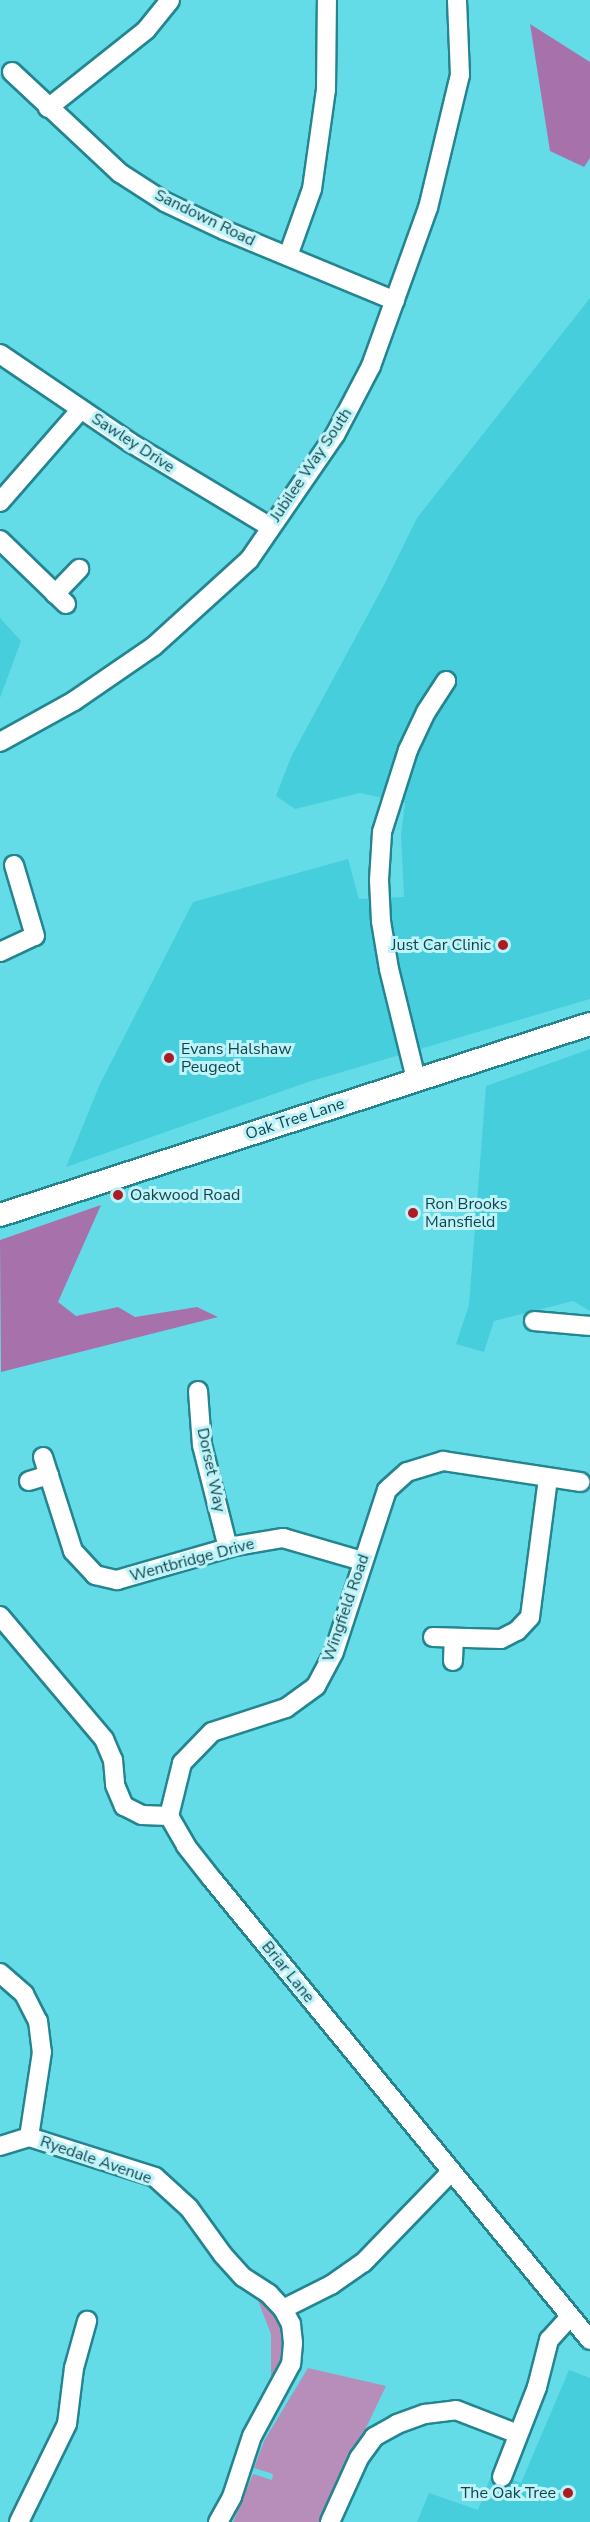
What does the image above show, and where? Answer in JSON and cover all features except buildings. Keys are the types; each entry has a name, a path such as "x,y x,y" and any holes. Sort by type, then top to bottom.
{"main road":[{"name":"Oak Tree Lane","path":"0,1215 590,1024"}],"street":[{"path":"48,108 146,30 170,0"},
{"path":"288,256 312,189 326,90 327,0"},
{"name":"Jubilee Way South","path":"0,742 74,701 154,645 249,560 339,428 371,366 428,208 460,75 457,0"},
{"name":"Sandown Road","path":"12,72 120,173 165,202 224,230 395,301"},
{"name":"Sawley Drive","path":"0,354 131,443 270,527"},
{"path":"0,502 81,409"},
{"path":"0,540 60,599 79,569"},
{"path":"416,1079 389,969 381,921 380,860 387,811 408,750 426,712 446,681"},
{"path":"0,952 35,936 14,865"},
{"path":"534,1322 590,1326"},
{"name":"Dorset Way","path":"198,1391 202,1445 228,1548"},
{"name":"Wentbridge Drive","path":"43,1457 73,1551 95,1575 117,1580 228,1548 283,1538 362,1561"},
{"name":"Wingfield Road","path":"169,1816 182,1763 212,1732 286,1707 316,1686 334,1652 387,1490 407,1472 443,1461 580,1482"},
{"path":"29,1481 49,1475"},
{"path":"433,1637 501,1639 518,1632 530,1617 548,1478"},
{"path":"0,1616 104,1739 113,1760 115,1785 124,1806 142,1815 169,1816"},
{"path":"453,1661 454,1638"},
{"name":"Briar Lane","path":"169,1816 186,1846 212,1879 590,2340"},
{"path":"0,1973 24,1994 38,2020 42,2052 29,2137"},
{"name":"Ryedale Avenue","path":"0,2146 29,2137 155,2177 189,2208 210,2239 243,2277 269,2294 283,2308"},
{"path":"219,2522 232,2496 252,2436 285,2379 291,2364 293,2343 291,2324 283,2308 332,2284 363,2263 451,2172"},
{"path":"502,2477 537,2387 549,2340 570,2317"},
{"path":"19,2522 67,2424 74,2368 87,2321"},
{"path":"330,2522 364,2451 374,2437 397,2424 425,2414 456,2410 518,2434"}],"shaded area":[{"path":"530,24 590,62 590,158 584,167 550,151"},
{"path":"590,298 590,999 308,1082 66,1167 100,1084 193,902 348,859 359,899 404,897 401,835 405,803 360,793 295,809 276,796 291,757 385,583 417,518"},
{"path":"0,618 21,641 0,698"},
{"path":"590,1049 590,1311 573,1301 494,1321 484,1352 456,1344 469,1305 486,1086"},
{"path":"101,1205 58,1302 76,1316 118,1307 135,1317 197,1307 218,1317 1,1372 0,1240"},
{"path":"261,2297 274,2312 281,2326 284,2344 282,2361 271,2383 271,2334 257,2298"},
{"path":"308,2368 386,2386 321,2522 233,2522 253,2474 272,2480 273,2474 254,2468 264,2441"},
{"path":"569,2370 590,2378 590,2522 417,2522 429,2493 478,2510 492,2473 521,2483"}],"place":[{"name":"Just Car Clinic","path":"503,945"},
{"name":"Evans Halshaw Peugeot","path":"169,1058"},
{"name":"Oakwood Road","path":"118,1195"},
{"name":"Ron Brooks Mansfield","path":"413,1213"},
{"name":"The Oak Tree","path":"568,2493"}]}
